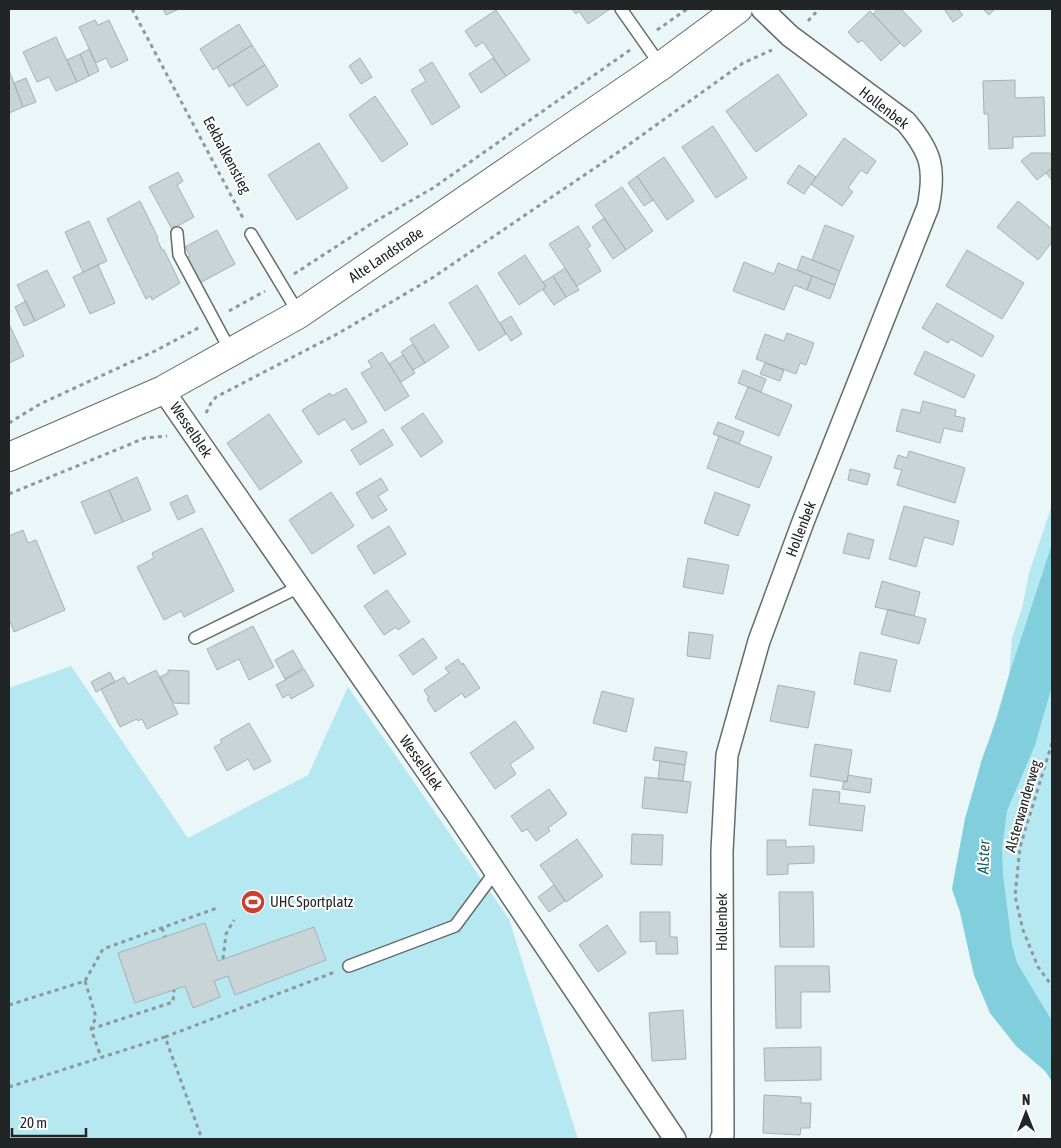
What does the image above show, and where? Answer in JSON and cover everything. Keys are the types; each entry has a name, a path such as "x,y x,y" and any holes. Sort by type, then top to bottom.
{"main road":[{"name":"Alte Landstraße","path":"9,457 164,390 299,314 660,66 738,9"}],"street":[{"name":"Hollenbek","path":"721,1139 723,1135 722,851 727,755 759,641 803,522 928,207 932,186 930,161 921,140 906,122 790,36 762,9"},
{"name":"Wesselblek","path":"164,390 495,872 675,1139"}],"lane":[{"path":"621,9 660,66"},
{"path":"176,233 179,255 231,352"},
{"path":"251,234 299,314"},
{"path":"196,638 299,587"},
{"path":"349,966 455,926 495,872"}],"path":[{"name":"Eekbalkenstieg","path":"132,9 251,234"},
{"path":"9,423 40,404 155,351 281,283 374,222 433,188 687,9"},
{"path":"806,23 819,9"},
{"path":"204,416 216,397 339,333 432,278 617,153 743,62 766,54 773,49"},
{"path":"9,494 144,438 170,435"},
{"name":"Alsterwanderweg","path":"1052,743 1020,847 1015,896 1023,930 1035,960 1052,986"},
{"path":"9,1005 85,981 103,949 217,908"},
{"path":"223,959 226,934 234,920"},
{"path":"162,928 165,937"},
{"path":"9,1087 165,1036 349,966"},
{"path":"85,981 96,1016 91,1029 101,1057"},
{"path":"91,1029 173,1002 174,990"},
{"path":"165,1036 202,1139"}],"shaded area":[{"path":"1052,505 1052,1081 1045,1071 1018,1047 990,1013 974,975 960,912 952,889 965,819 1009,675 1012,638 1022,608 1029,573"},
{"name":"UHC Sportplatz","path":"71,666 188,838 308,775 348,687 509,919 578,1139 9,1139 9,688"}],"water":[{"name":"Alster","path":"1052,544 1052,686 1035,745 1007,811 1002,848 1003,875 1012,945 1017,963 1052,1021 1052,1081 1045,1071 1016,1046 990,1013 974,975 960,912 952,889 965,819 982,759 997,718 1009,675"}],"building":[{"path":"163,9 179,9 166,15"},
{"path":"572,9 610,9 588,24 579,11 576,14"},
{"path":"878,9 901,9 922,31 904,47 873,14"},
{"path":"944,9 958,9 963,15 953,22"},
{"path":"983,9 995,9 989,15"},
{"path":"496,10 530,60 506,76 483,42 476,47 465,31"},
{"path":"870,11 900,43 881,61 862,40 858,43 848,32"},
{"path":"95,20 98,25 109,20 128,60 111,68 106,58 96,63 79,27"},
{"path":"239,24 252,45 213,70 200,49"},
{"path":"56,37 77,82 56,91 49,77 37,82 23,52"},
{"path":"252,45 265,65 229,87 217,67"},
{"path":"89,49 99,71 89,76 80,54"},
{"path":"80,54 89,76 77,82 67,60"},
{"path":"360,58 372,77 361,84 349,66"},
{"path":"493,58 506,76 481,93 469,74"},
{"path":"432,62 460,107 432,125 411,90 426,81 419,70"},
{"path":"265,65 278,86 247,106 233,85"},
{"path":"9,70 23,107 9,113"},
{"path":"778,74 807,115 756,152 726,111"},
{"path":"26,78 36,102 23,107 14,83"},
{"path":"1015,80 1015,98 1044,97 1045,136 1013,137 1013,148 989,149 988,114 984,114 983,81"},
{"path":"375,96 408,144 382,162 349,115"},
{"path":"713,126 747,178 716,198 682,147"},
{"path":"844,138 876,161 867,174 861,170 848,188 853,192 842,206 811,184"},
{"path":"319,143 348,188 297,220 268,175"},
{"path":"1031,153 1050,153 1052,156 1052,168 1037,180 1021,161"},
{"path":"664,157 694,201 667,220 637,176"},
{"path":"799,165 816,177 804,194 787,183"},
{"path":"1052,168 1052,180 1046,173"},
{"path":"178,172 183,181 177,185 194,217 172,229 149,187"},
{"path":"637,176 653,200 644,206 628,183"},
{"path":"622,187 653,231 626,250 595,205"},
{"path":"140,201 162,250 164,250 180,283 152,300 151,296 146,299 107,219"},
{"path":"1018,201 1052,229 1052,242 1038,260 997,227"},
{"path":"604,218 626,250 613,259 592,227"},
{"path":"89,221 107,261 83,272 65,232"},
{"path":"825,225 854,236 840,271 812,260"},
{"path":"578,226 591,246 587,248 601,271 577,286 549,244"},
{"path":"217,230 235,264 198,284 185,259 190,256 185,247"},
{"path":"967,250 1024,283 1002,319 946,286"},
{"path":"525,255 546,287 519,305 498,273"},
{"path":"802,256 840,271 835,285 797,270"},
{"path":"744,262 774,274 778,263 812,276 807,290 794,285 784,310 733,291"},
{"path":"98,265 115,303 90,314 73,277"},
{"path":"565,268 579,290 566,297 553,276"},
{"path":"47,270 65,306 35,321 17,285"},
{"path":"553,276 566,297 554,305 543,290 546,287 543,282"},
{"path":"812,276 835,285 830,299 807,290"},
{"path":"477,285 506,334 479,351 449,303"},
{"path":"26,301 35,321 24,326 15,307"},
{"path":"937,303 994,336 982,357 951,339 948,343 922,328"},
{"path":"511,316 522,334 511,341 500,323"},
{"path":"9,324 24,356 9,363"},
{"path":"434,324 449,347 425,363 410,339"},
{"path":"787,333 814,343 806,365 800,363 796,374 756,359 765,334 784,341"},
{"path":"413,344 425,363 413,370 401,352"},
{"path":"925,351 975,375 964,398 914,374"},
{"path":"382,352 409,396 385,411 361,373 372,367 368,361"},
{"path":"403,355 415,373 401,382 389,364"},
{"path":"765,363 784,370 780,381 760,374"},
{"path":"743,370 766,379 761,392 738,383"},
{"path":"748,387 792,405 779,436 735,418"},
{"path":"346,388 367,422 352,430 345,419 318,435 302,410 330,393 332,396"},
{"path":"923,401 956,410 955,416 965,418 962,432 944,428 940,443 896,431 902,409 920,413"},
{"path":"423,413 443,442 421,457 401,428"},
{"path":"269,414 302,462 260,490 227,443"},
{"path":"718,422 744,432 739,444 713,434"},
{"path":"383,429 393,445 360,465 351,450"},
{"path":"719,436 772,457 759,488 707,468"},
{"path":"909,451 965,468 955,503 897,485 902,470 894,468 898,455 907,458"},
{"path":"850,469 870,474 867,485 848,480"},
{"path":"137,477 151,510 123,522 109,490"},
{"path":"381,478 388,490 378,496 387,510 372,519 356,493"},
{"path":"109,490 123,522 95,534 81,502"},
{"path":"331,492 354,526 312,554 289,520"},
{"path":"715,492 750,505 738,536 704,523"},
{"path":"187,495 195,512 178,520 170,503"},
{"path":"904,506 959,521 953,545 924,537 916,567 889,559"},
{"path":"389,526 406,554 374,574 357,546"},
{"path":"202,528 234,591 184,617 181,611 164,620 137,567 154,558 152,553"},
{"path":"23,530 28,543 36,540 65,610 14,632 9,619 9,536"},
{"path":"848,533 874,540 869,559 843,553"},
{"path":"688,558 729,565 723,594 683,587"},
{"path":"882,581 920,592 914,616 875,607"},
{"path":"387,590 410,622 398,630 396,627 384,635 364,606"},
{"path":"888,609 926,619 919,644 881,634"},
{"path":"253,626 274,667 249,680 239,659 217,670 207,649"},
{"path":"689,632 713,635 710,659 687,656"},
{"path":"423,638 437,658 413,675 399,655"},
{"path":"293,650 303,668 285,679 275,660"},
{"path":"860,652 897,660 890,692 854,684"},
{"path":"458,659 462,665 463,663 480,688 465,698 462,693 435,712 424,690 449,673 445,668"},
{"path":"304,669 314,686 291,699 289,694 283,698 276,685"},
{"path":"156,670 178,714 147,729 142,719 138,721 137,719 120,727 101,689 124,677 128,684"},
{"path":"168,670 189,671 189,704 174,703 160,677 168,673"},
{"path":"110,672 115,682 96,692 91,682"},
{"path":"778,685 815,692 808,728 770,721"},
{"path":"602,691 634,699 626,732 593,723"},
{"path":"515,721 534,748 510,764 516,774 495,789 470,753"},
{"path":"249,723 271,761 254,770 248,759 227,771 214,747 222,743 220,740"},
{"path":"815,744 852,750 847,782 810,776"},
{"path":"655,747 687,752 685,765 653,760"},
{"path":"660,761 685,765 683,781 658,779"},
{"path":"848,775 872,779 870,793 842,789 844,781 847,782"},
{"path":"645,777 691,782 687,813 642,808"},
{"path":"549,789 567,814 548,828 550,831 536,841 527,829 522,832 511,816"},
{"path":"813,789 840,792 839,803 865,806 862,831 809,825"},
{"path":"632,834 663,835 662,865 631,864"},
{"path":"577,839 603,876 566,902 540,865"},
{"path":"767,840 786,840 786,847 814,846 814,863 788,864 788,874 767,875"},
{"path":"554,885 565,901 549,912 538,897"},
{"path":"779,892 813,892 814,947 780,947"},
{"path":"640,912 670,912 670,937 677,937 678,954 656,954 656,941 640,942"},
{"path":"205,923 218,961 314,927 326,960 235,995 228,976 214,981 220,997 193,1008 185,986 135,1003 118,953"},
{"path":"607,925 626,953 598,972 579,945"},
{"path":"775,966 829,966 830,992 801,992 801,1028 776,1028"},
{"path":"683,1010 686,1059 652,1061 649,1013"},
{"path":"821,1047 821,1080 765,1081 764,1048"},
{"path":"764,1095 801,1097 801,1103 811,1103 810,1128 801,1128 800,1135 763,1133"}],"place":[{"name":"UHC Sportplatz","path":"253,902"}]}
